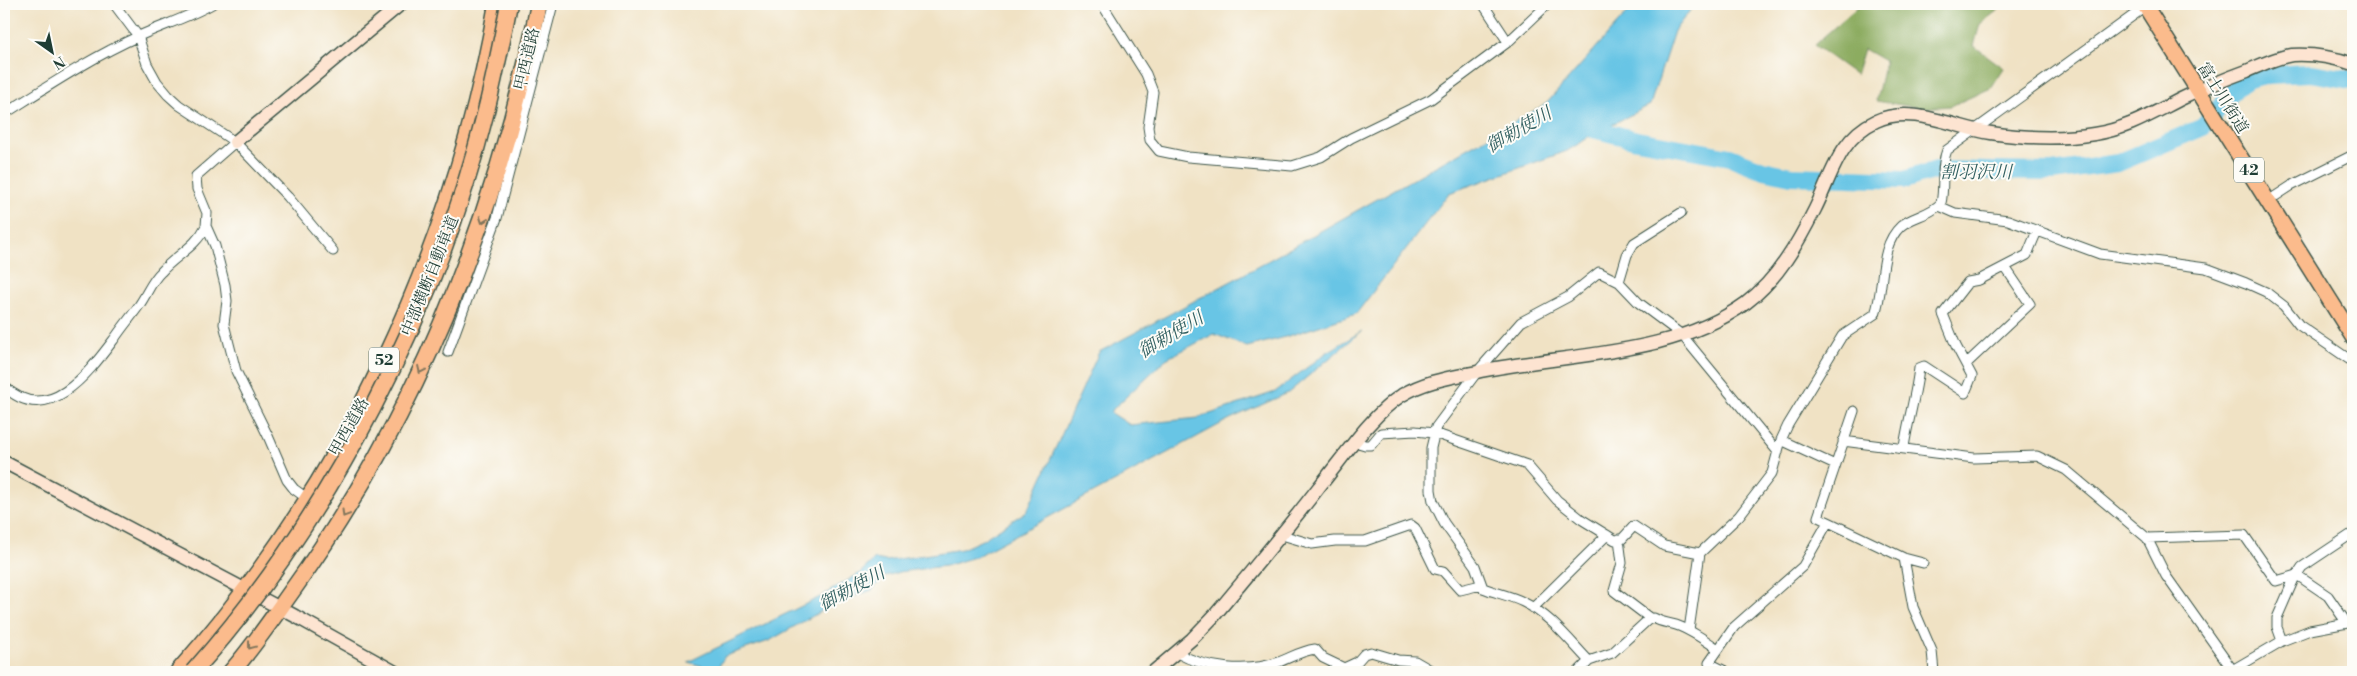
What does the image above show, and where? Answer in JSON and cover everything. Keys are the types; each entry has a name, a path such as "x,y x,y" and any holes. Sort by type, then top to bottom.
{"highway":[{"name":"甲西道路","path":"178,672 245,590 308,499 340,446 370,389 433,247 474,112 497,4"},
{"name":"中部横断自動車道","path":"193,672 241,614 313,510 373,405 400,349 427,290 468,172 486,112 509,4"},
{"name":"甲西道路","path":"231,672 280,608 338,524 398,418 463,275 488,205 512,124 539,4"}],"main road":[{"name":"富士川街道","path":"2146,5 2353,337"}],"street":[{"path":"114,4 138,36 147,64 157,82 168,95 179,105 235,142 288,197 333,251"},
{"path":"4,114 50,85 138,36 200,11 212,4"},
{"path":"4,386 10,392 33,402 44,400 74,387 93,366 139,306 160,272 201,237 206,226 207,213 197,188 196,176 401,4"},
{"path":"448,352 497,218 552,4"},
{"path":"1102,4 1146,74 1153,92 1148,128 1150,140 1159,151 1188,157 1292,166 1321,157 1351,138 1431,99 1508,42 1548,4"},
{"path":"1483,4 1508,42"},
{"path":"1689,630 1697,559 1700,553 1738,516 1772,473 1781,440 1842,336 1875,314 1886,258 1895,233 1902,226 1938,206 1944,193 1944,157 1947,150 2146,5"},
{"path":"1153,672 1177,653 1214,616 1282,535 1355,442 1384,410 1402,396 1438,379 1520,363 1634,348 1682,335 1722,317 1747,302 1778,271 1817,206 1835,161 1845,144 1871,123 1886,116 1910,115 1974,129 2041,139 2092,134 2137,123 2198,91 2290,55 2328,56 2353,64"},
{"path":"2268,201 2291,186 2353,155"},
{"path":"1938,206 1956,213 2008,220 2100,254 2206,268 2246,283 2266,292 2284,306 2299,325 2353,362"},
{"path":"1619,282 1627,255 1634,243 1681,213"},
{"path":"206,226 215,246 225,285 227,301 224,324 236,371 287,480 294,489 308,499"},
{"path":"1904,447 1908,420 1917,389 1919,368 1924,366 1965,393 1972,376 1956,346 1943,314 1968,282 1979,280 2027,255 2037,231"},
{"path":"1966,364 2030,304 2004,267"},
{"path":"1589,661 1556,626 1533,608 1523,602 1483,588 1475,566 1444,523 1433,501 1431,490 1431,448 1436,427 1477,372 1521,322 1568,297 1599,272 1619,282 1639,304 1682,335 1778,452"},
{"path":"1854,411 1818,517 1904,558 1923,563"},
{"path":"1355,442 1365,445 1371,444 1380,433 1390,431 1434,433 1527,465 1558,500 1581,519 1615,540 1619,539 1634,526 1664,546 1700,553"},
{"path":"1781,440 1835,465"},
{"path":"1843,441 1904,447 1974,458 2037,456 2066,470 2147,538 2166,576 2232,672 2282,641 2310,630 2350,622 2328,596 2297,575"},
{"path":"4,462 280,608 395,672"},
{"path":"1728,672 1709,663 1718,649 1734,627 1803,566 1828,522"},
{"path":"1282,535 1312,544 1335,541 1365,541 1411,525 1415,528 1435,569 1443,571 1460,590 1482,585"},
{"path":"2282,641 2277,627 2277,618 2297,575 2310,561 2353,533"},
{"path":"1533,608 1607,535"},
{"path":"2147,538 2244,535 2276,581 2297,575"},
{"path":"1619,539 1622,564 1614,591 1651,618 1689,630 1718,649"},
{"path":"1904,558 1913,607 1932,651 1934,672"},
{"path":"1578,672 1589,661 1612,653 1651,618"},
{"path":"1177,653 1227,668 1278,662 1303,650 1315,649 1323,658 1344,668 1356,662 1364,654 1371,652 1398,660 1415,661 1434,672"}],"green space":[{"path":"1861,4 2006,4 1980,24 1974,46 2004,68 1991,88 1951,106 1922,108 1876,101 1885,61 1864,49 1856,75 1814,45"}],"water":[{"name":"御勅使川","path":"1635,4 1695,4 1674,31 1650,105 1599,131 1567,151 1449,193 1356,314 1282,338 1247,347 1214,334 1166,359 1110,412 1130,425 1198,418 1275,392 1326,353 1362,331 1288,393 1230,419 975,557 945,566 899,572 886,576 872,590 834,604 769,641 725,656 715,672 699,672 702,666 688,662 820,597 860,573 875,559 886,561 962,549 982,540 1027,511 1099,352 1239,277 1546,104"}],"waterway":[{"name":"割羽沢川","path":"1577,125 1637,140 1730,157 1763,170 1791,176 1904,180 1936,170 2052,172 2118,163 2203,127 2236,88 2250,80 2267,75 2311,73 2353,80"}]}
